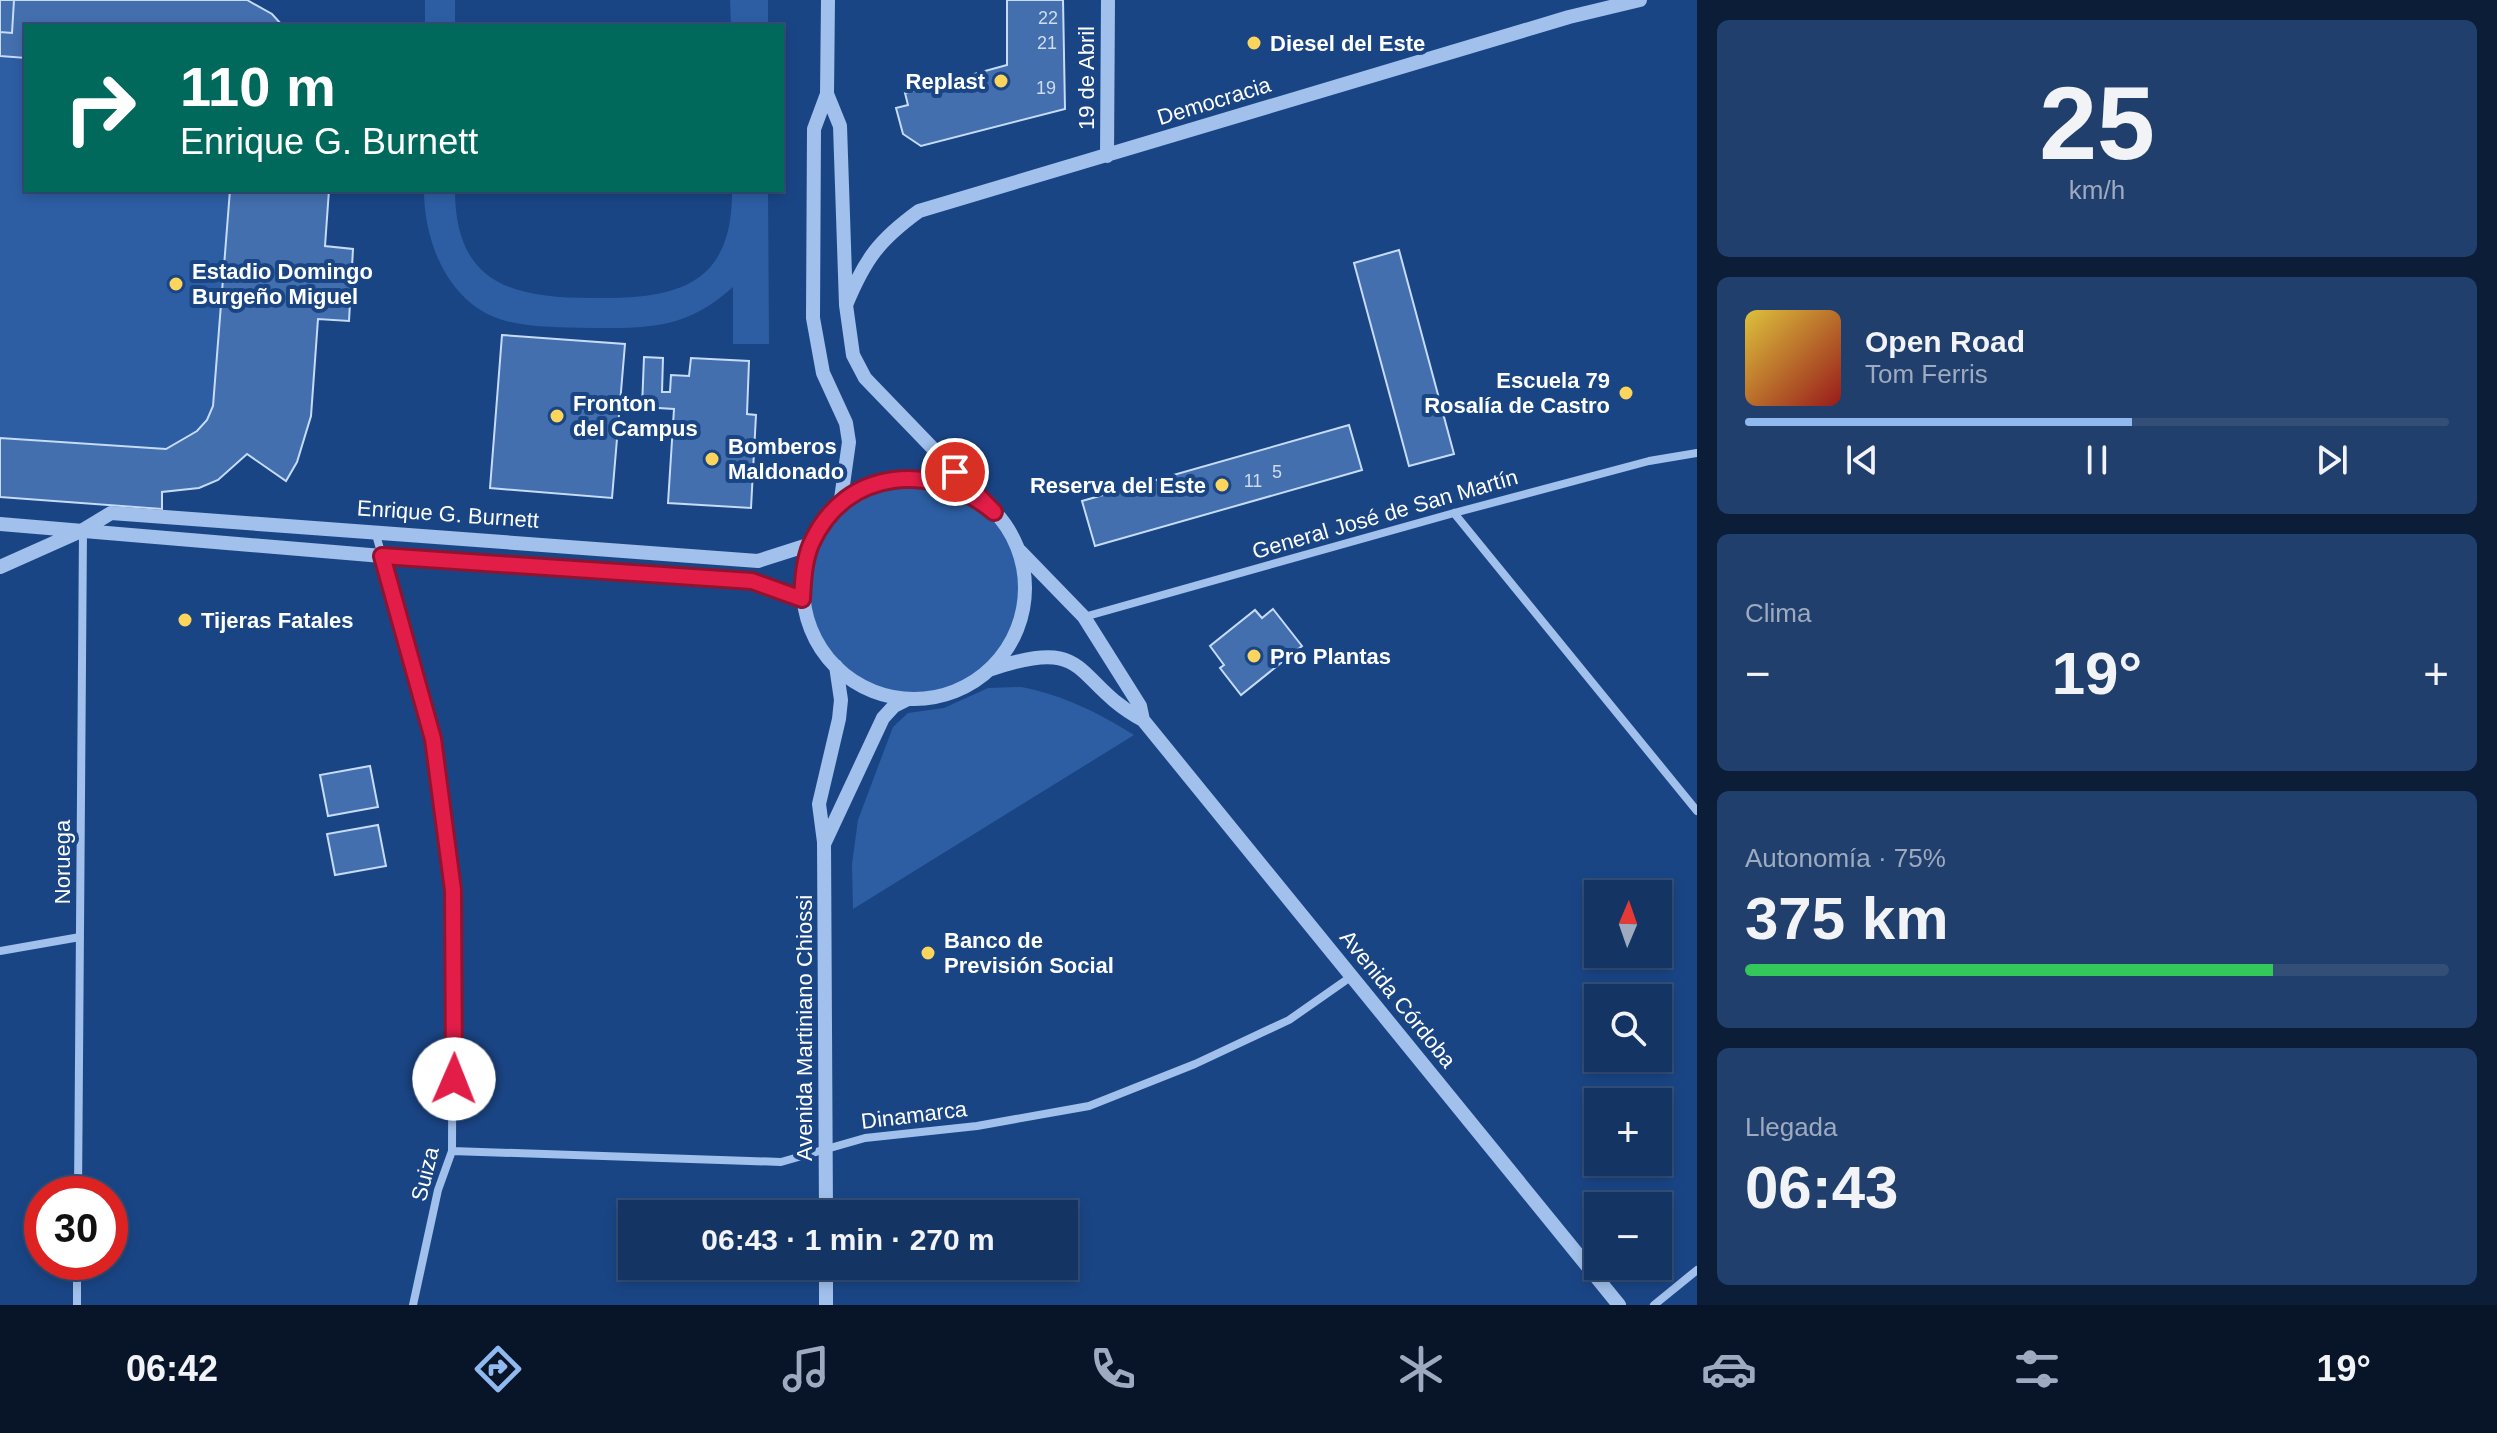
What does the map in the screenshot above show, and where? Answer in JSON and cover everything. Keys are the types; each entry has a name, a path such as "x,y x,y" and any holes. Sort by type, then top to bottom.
{"street":[{"path":"828,0 827,94 814,129 813,318 823,373 846,423 849,442 840,506"},
{"name":"19 de Abril","path":"1107,156 1108,0"},
{"path":"1569,17 1576,0"},
{"name":"Democracia","path":"846,305 863,263 887,233 919,211 1569,17 1640,0"},
{"path":"827,94 840,126 846,305 853,355 865,378 994,512 1018,550 1024,571 1022,614 1015,635 989,670 952,693 908,699 883,695 860,686 836,666 814,639 802,599 804,566 811,544 840,506 876,484 918,477 960,487 994,512"},
{"name":"General José de San Martín","path":"1084,617 1454,513 1649,461 1697,453"},
{"name":"Enrique G. Burnett","path":"83,530 111,513 375,530 758,561 811,544"},
{"path":"1454,513 1697,811"},
{"name":"Enrique G. Burnett","path":"0,524 382,556 752,581 802,599"},
{"path":"0,567 83,530"},
{"name":"Noruega","path":"78,1176 83,530"},
{"name":"Suiza","path":"375,530 433,739 453,890 452,1151 438,1190 413,1305"},
{"name":"Avenida Córdoba","path":"1018,550 1084,617 1140,706 1143,720"},
{"name":"Avenida Córdoba","path":"989,670 1030,658 1062,659 1087,671 1127,712 1143,720 1619,1305"},
{"name":"Avenida Martiniano Chiossi","path":"826,1200 824,842 819,804 839,719 841,700 836,666"},
{"name":"Avenida Martiniano Chiossi","path":"824,842 883,718 894,706 908,699"},
{"path":"0,951 80,937"},
{"name":"Dinamarca","path":"452,1151 781,1162 865,1138 977,1126 1089,1106 1195,1064 1289,1020 1352,976"},
{"path":"1654,1305 1697,1270"},
{"path":"77,1280 77,1305"},
{"path":"826,1280 826,1305"}],"shaded area":[{"name":"Estadio Domingo Burgeño Miguel","path":"0,0 24,24 24,192 329,192 325,246 353,249 349,321 318,319 308,423 296,462 286,481 247,454 229,471 210,482 163,492 162,509 0,497"},
{"path":"425,0 455,0 455,24 425,24"},
{"path":"730,0 768,0 768,24 731,24"},
{"path":"424,192 455,192 458,221 465,246 477,265 493,279 513,288 562,297 621,298 672,290 693,282 709,268 722,249 730,223 732,192 768,192 769,344 733,344 733,287 700,311 650,326 591,328 506,321 469,302 455,287 435,251"},
{"path":"914,477 936,479 956,486 976,496 992,510 1006,526 1016,546 1023,566 1023,610 1016,630 1006,650 992,666 976,680 956,690 936,697 914,699 892,697 872,690 852,680 836,666 822,650 812,630 805,610 803,588 805,566 812,546 822,526 836,510 852,496 872,486 892,479"},
{"path":"1021,687 1079,705 1134,735 853,909 852,864 858,820 893,727 908,713 944,708 988,688"}],"building":[{"path":"0,0 247,0 272,14 281,24 24,24 24,58 0,56"},
{"path":"0,0 14,0 12,33 0,32"},
{"path":"1007,0 1063,0 1065,109 921,146 903,134 896,108 908,105 905,93 1007,65"},
{"path":"230,192 329,192 325,246 353,249 349,321 318,319 311,416 297,462 286,481 247,454 218,480 199,488 162,492 162,509 0,497 0,438 166,449 197,431 207,420 213,406"},
{"path":"1399,250 1454,454 1409,466 1354,263"},
{"name":"Fronton del Campus","path":"502,335 625,344 612,498 490,488"},
{"name":"Bomberos Maldonado","path":"644,357 663,358 662,392 670,392 671,375 689,376 691,358 749,361 747,414 756,415 751,508 668,503 674,409 642,407"},
{"name":"Reserva del Este","path":"1349,425 1362,470 1095,546 1082,501"},
{"name":"Pro Plantas","path":"1273,609 1302,646 1241,695 1220,668 1224,665 1210,646 1255,610 1262,618"},
{"path":"370,766 378,807 328,816 320,775"},
{"path":"378,825 386,866 335,875 327,834"}],"place":[{"name":"Diesel del Este","path":"1254,43"},
{"name":"Replast","path":"1001,81"},
{"name":"Estadio Domingo Burgeño Miguel","path":"176,284"},
{"name":"Escuela 79 Rosalía de Castro","path":"1626,393"},
{"name":"Fronton del Campus","path":"557,416"},
{"name":"Bomberos Maldonado","path":"712,459"},
{"name":"Reserva del Este","path":"1222,485"},
{"name":"Tijeras Fatales","path":"185,620"},
{"name":"Pro Plantas","path":"1254,656"},
{"name":"Banco de Previsión Social","path":"928,953"}],"route":[{"path":"454,1079 453,890 433,739 382,556 752,581 802,599 804,566 811,544 824,523 857,493 876,484 918,477 939,480 960,487 994,512 955,472"}]}
